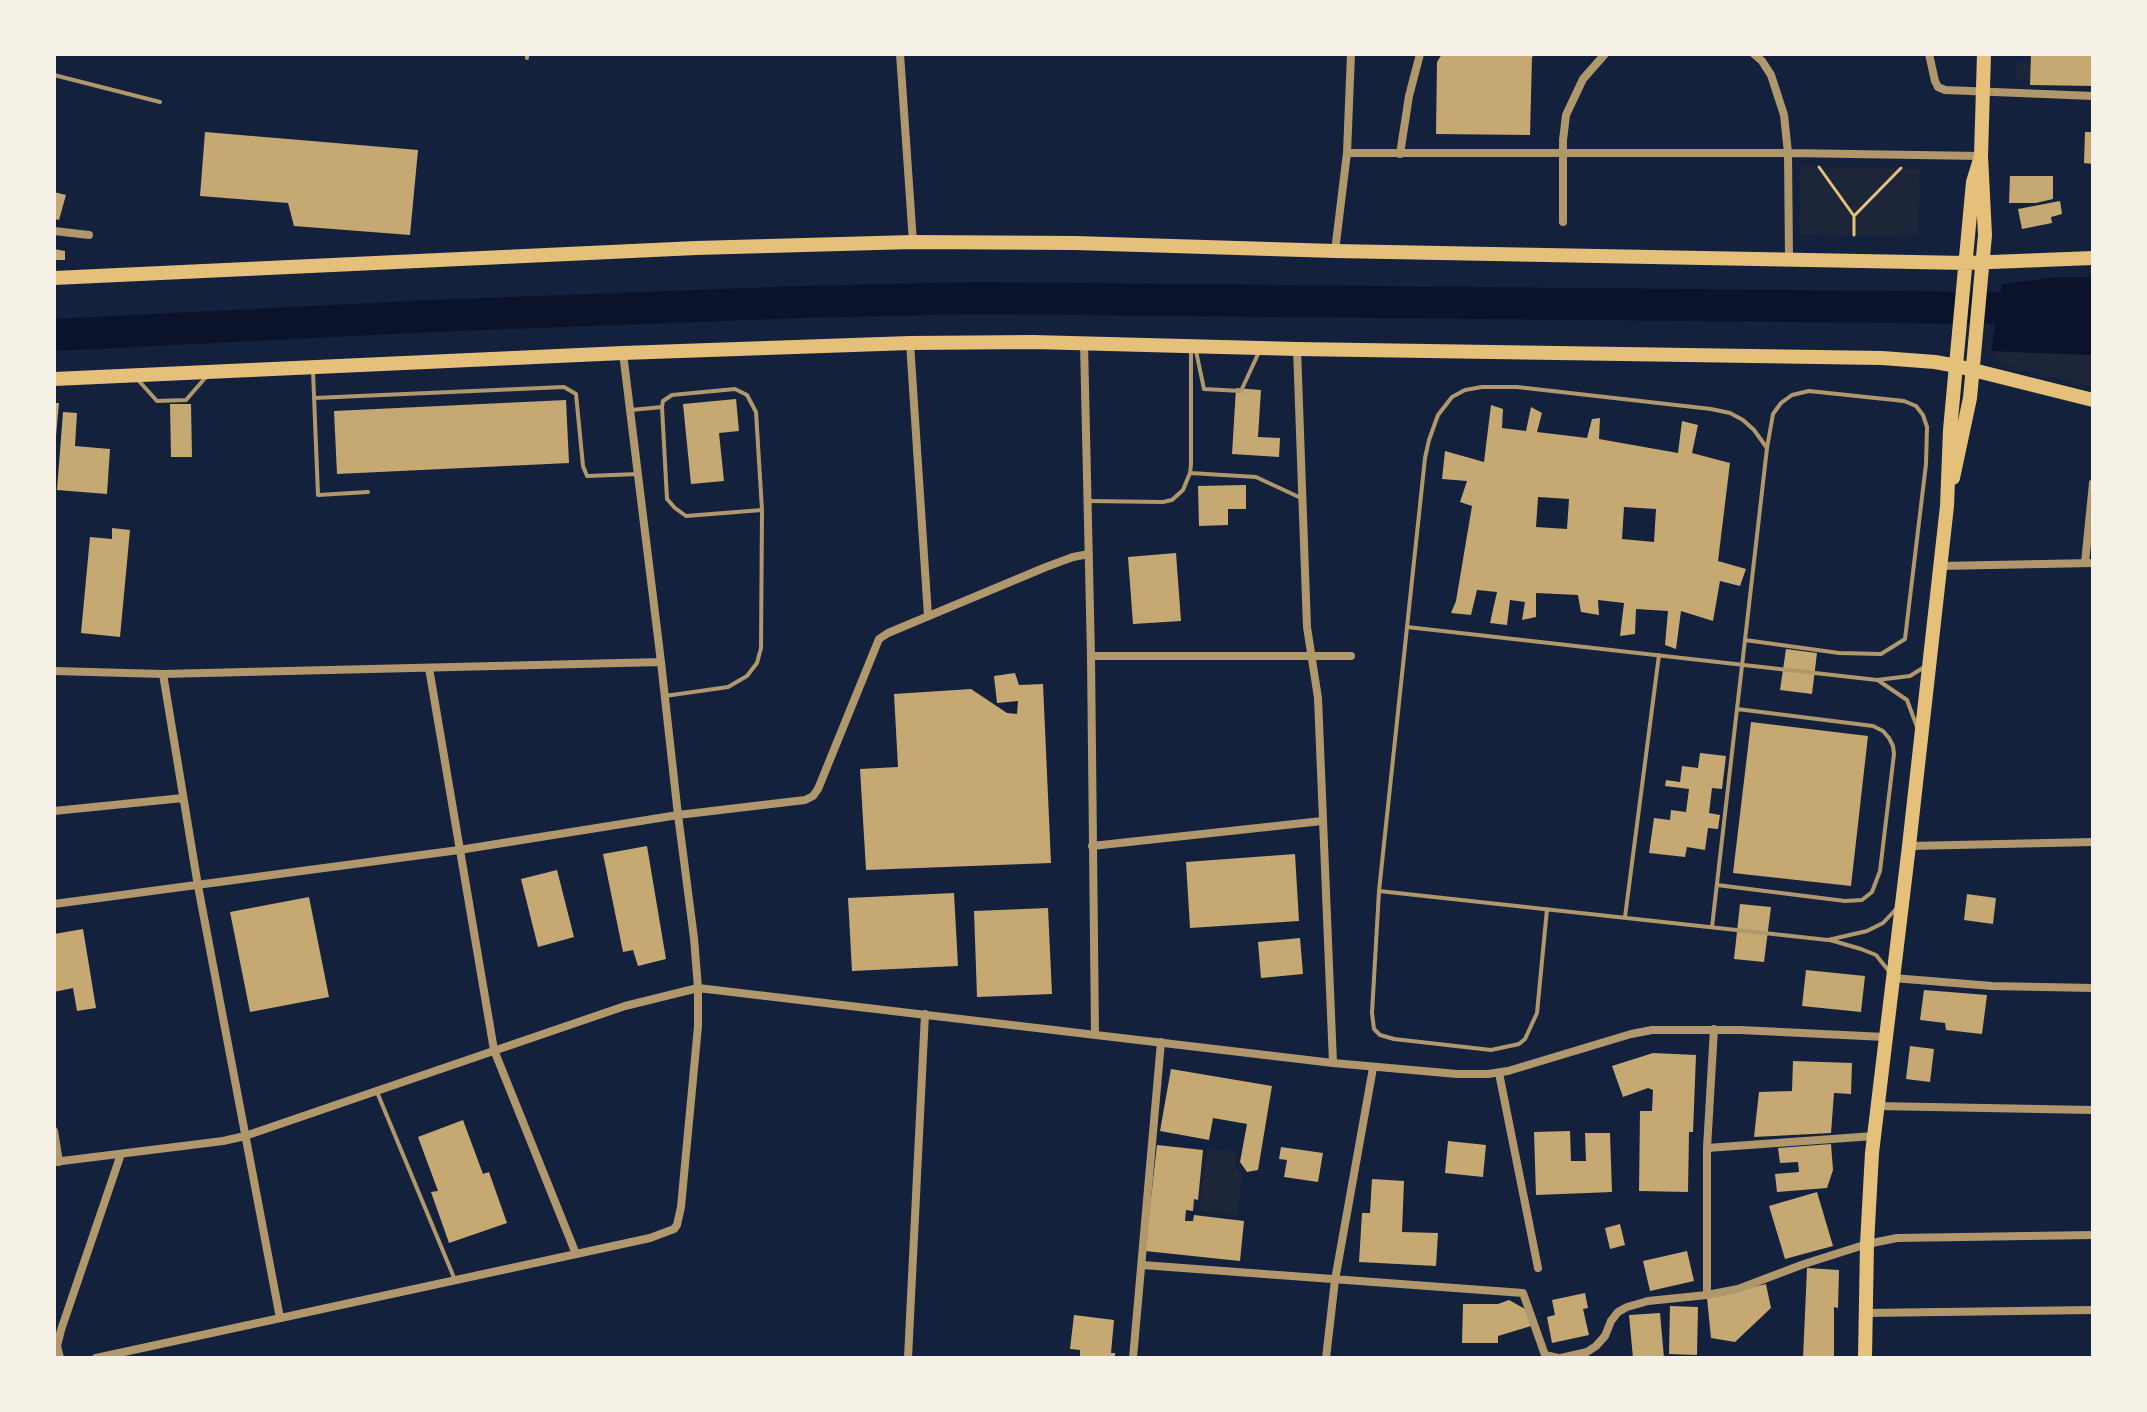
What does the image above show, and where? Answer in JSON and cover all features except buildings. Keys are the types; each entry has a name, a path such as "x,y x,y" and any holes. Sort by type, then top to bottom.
{"main road":[{"path":"1947,506 1965,429 1985,235 1981,156 1984,54"},
{"path":"1865,1358 1867,1244 1874,1136 1947,506 1950,430 1973,182 1981,156"},
{"path":"54,278 696,248 913,242 1789,259 1965,270 1982,263 2093,258"},
{"path":"54,379 623,353 910,343 1084,342 1297,349 1905,359 1973,369 2093,400"}],"street":[{"path":"900,54 913,242"},
{"path":"1335,251 1347,153 1351,54"},
{"path":"1400,154 1409,96 1420,54"},
{"path":"1563,222 1564,128 1571,102 1583,79 1605,54"},
{"path":"1754,54 1766,68 1778,93 1786,126 1789,259"},
{"path":"1929,54 1935,81 1938,87 1945,90 2093,96"},
{"path":"1347,153 1981,156"},
{"path":"54,231 89,235"},
{"path":"1084,342 1095,1034"},
{"path":"910,343 928,616"},
{"path":"1297,349 1307,627 1318,698 1333,1063"},
{"path":"96,1358 650,1238 677,1225 698,1026 698,988 623,353"},
{"path":"1939,566 2089,563 2093,483"},
{"path":"54,904 459,850 678,815 797,802 813,796 818,789 877,641 888,633 1054,563 1089,554"},
{"path":"1091,656 1351,656"},
{"path":"54,671 163,674 661,662"},
{"path":"429,668 494,1050 576,1254"},
{"path":"163,674 198,886 280,1318"},
{"path":"54,811 183,798"},
{"path":"1092,846 1322,821"},
{"path":"1909,846 2093,842"},
{"path":"1893,978 1992,986 2093,988"},
{"path":"54,1131 57,1162 223,1141 625,1006 698,988 1373,1068 1457,1074 1520,1069 1642,1031 1714,1029 1885,1037"},
{"path":"908,1358 925,1014"},
{"path":"1707,1295 1707,1148 1714,1029"},
{"path":"1133,1358 1161,1042"},
{"path":"1326,1358 1335,1280 1373,1068"},
{"path":"1499,1073 1538,1268"},
{"path":"1877,1106 2093,1110"},
{"path":"1707,1148 1874,1136"},
{"path":"60,1358 57,1346 61,1330 121,1154"},
{"path":"1142,1265 1523,1293 1545,1355 1560,1358 1587,1352 1596,1346 1618,1312 1627,1307 1648,1301 1738,1289 1867,1244 1897,1238 2093,1235"},
{"path":"1865,1313 2093,1310"}],"lane":[{"path":"54,75 160,102"},
{"path":"1193,345 1204,389 1229,391 1241,391 1260,348"},
{"path":"1088,501 1155,502 1172,500 1183,490 1190,473 1193,345"},
{"path":"313,368 318,495 368,492"},
{"path":"134,376 157,401 186,400 210,373"},
{"path":"314,398 564,387 576,394 583,466 587,476 639,474"},
{"path":"1547,909 1537,1013 1525,1039 1519,1044 1491,1050 1394,1039 1380,1035 1374,1029 1372,1013 1379,891 1425,458 1438,415 1452,397 1465,390 1517,387 1730,413 1754,430 1767,448"},
{"path":"665,696 728,687 747,676 757,663 761,648 762,510 756,412 747,395 735,389 672,395 663,401 667,499 675,508 686,516 762,510"},
{"path":"1712,927 1767,448 1773,414 1792,395 1809,391 1904,401 1916,406 1927,427 1926,464 1905,639 1881,654 1839,653 1745,640"},
{"path":"631,410 662,407"},
{"path":"1190,473 1256,477 1301,498"},
{"path":"1407,627 1877,680 1910,676 1928,663"},
{"path":"1625,917 1659,655"},
{"path":"1877,680 1900,693 1910,704 1917,728 1919,754"},
{"path":"1717,885 1845,901 1862,900 1872,892 1878,880 1894,754 1893,746 1883,731 1873,726 1737,709"},
{"path":"1379,891 1828,940 1876,955 1893,978"},
{"path":"1828,940 1867,931 1883,923 1902,903"},
{"path":"376,1090 456,1280"}],"path":[{"path":"1819,167 1854,216 1854,235"},
{"path":"1854,216 1901,168"}],"shaded area":[{"path":"2031,62 2030,80 2015,80 2016,63"},
{"path":"1800,167 1920,169 1918,236 1799,234"},
{"path":"2057,277 2093,277 2093,355 1991,351 2002,284"},
{"path":"1991,351 2093,355 2093,387 2019,370 1995,358"},
{"path":"1207,1149 1237,1152 1235,1164 1242,1176 1237,1216 1199,1211"}],"waterway":[{"path":"54,335 431,316 975,298 2093,309"}]}
